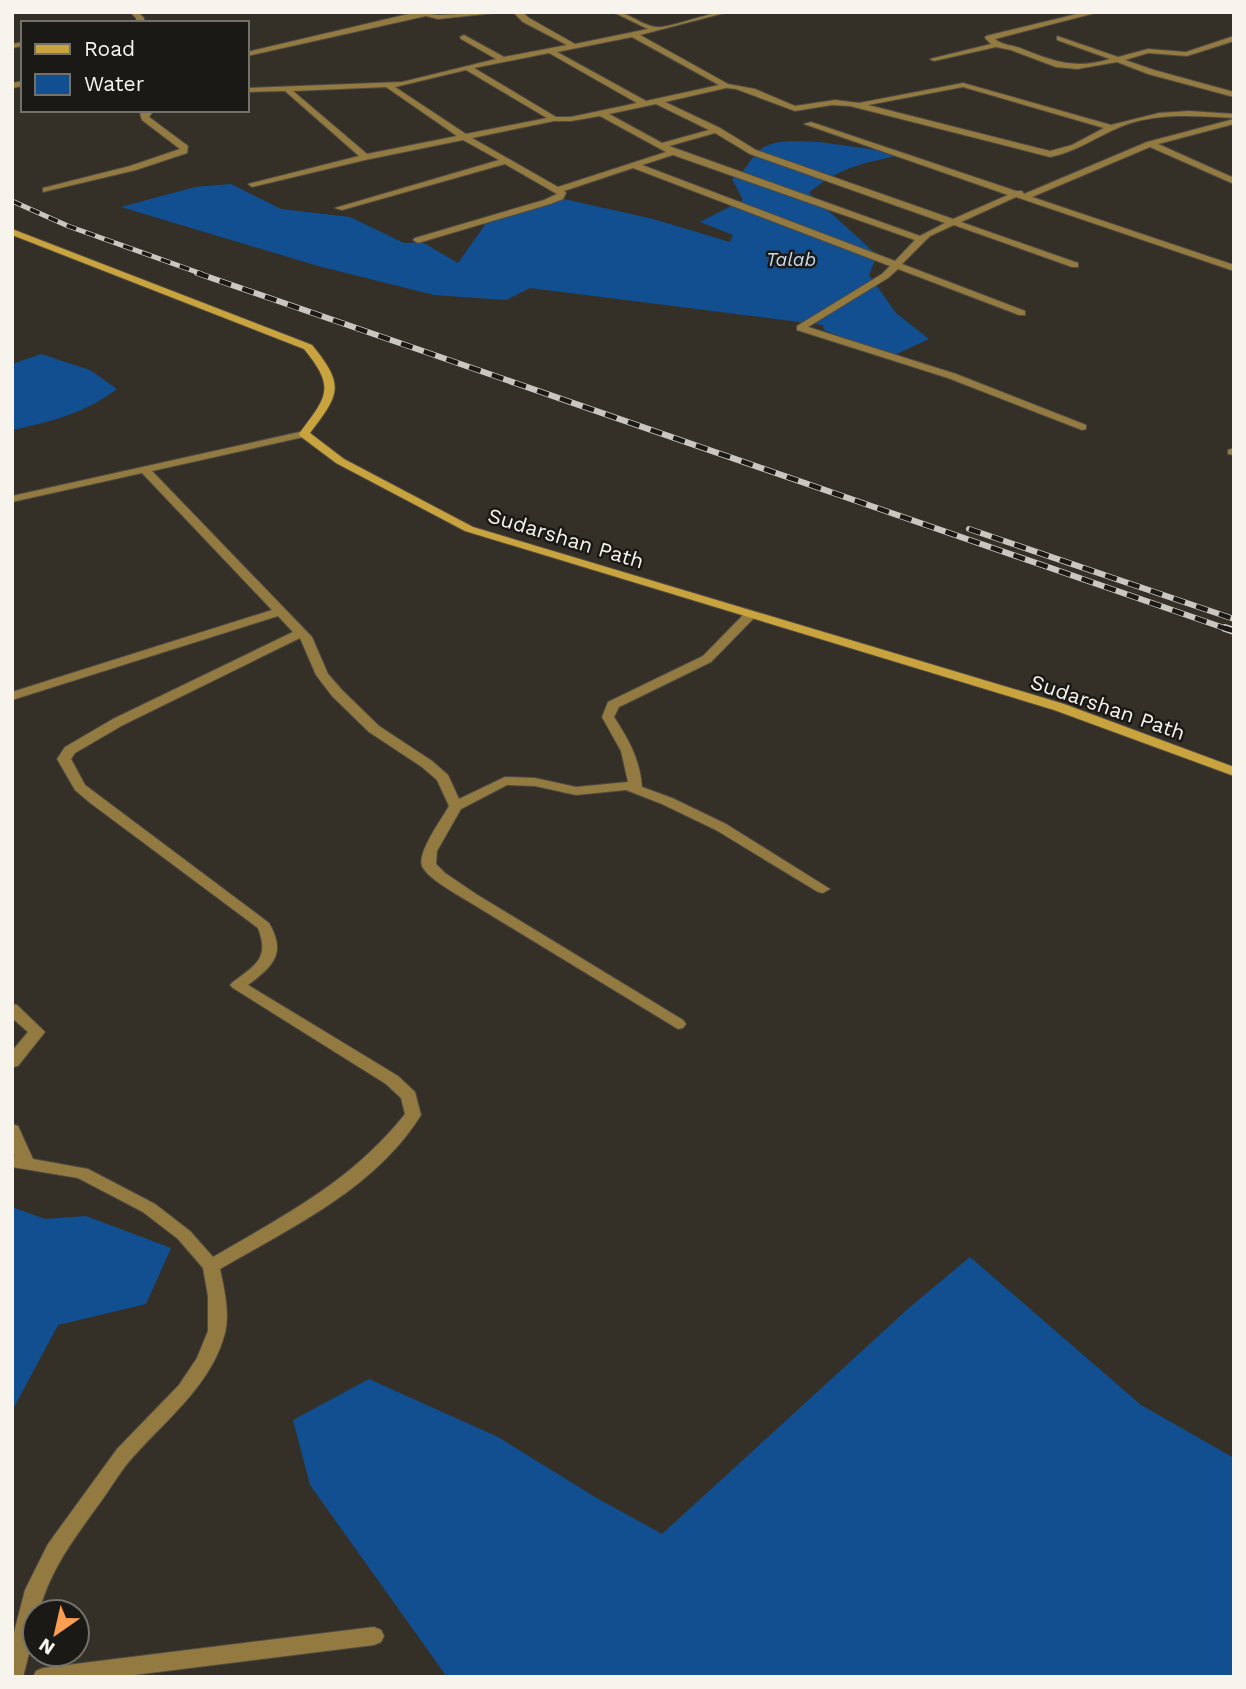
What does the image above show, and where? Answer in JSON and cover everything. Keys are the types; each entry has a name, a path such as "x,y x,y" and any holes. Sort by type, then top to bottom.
{"main road":[{"path":"12,232 308,347 322,363 331,386 330,400 304,434"},
{"name":"Sudarshan Path","path":"304,434 340,461 469,529 1059,707 1234,772"}],"street":[{"path":"248,54 423,13 438,17 501,12"},
{"path":"517,12 526,20 572,45"},
{"path":"617,12 656,30"},
{"path":"248,90 389,86 467,67 656,30 724,12"},
{"path":"1095,12 989,38 996,45 1067,68 1148,51 1187,54 1234,38"},
{"path":"632,34 726,86"},
{"path":"464,37 503,60"},
{"path":"1060,38 1151,72 1234,95"},
{"path":"934,59 996,45"},
{"path":"549,50 645,104"},
{"path":"467,67 554,119"},
{"path":"856,105 963,85 1112,128"},
{"path":"389,86 464,138 562,193 560,197 547,202 418,240"},
{"path":"252,184 365,157 554,119 571,119 658,102 726,86 755,90 789,107 835,102 856,105 1050,154 1080,145 1112,128 1160,115 1234,119"},
{"path":"289,90 365,157"},
{"path":"658,102 717,130 753,152 954,220 1075,265"},
{"path":"46,190 133,168 184,151 185,148 145,117 147,112"},
{"path":"601,113 673,152 920,239"},
{"path":"1082,427 952,376 800,328 885,276 920,239 954,220 1150,144 1234,119"},
{"path":"807,124 1023,194 1234,268"},
{"path":"660,146 717,130"},
{"path":"1150,144 1234,181"},
{"path":"557,190 673,152"},
{"path":"340,208 503,162"},
{"path":"634,165 1022,313"},
{"path":"12,499 304,434"},
{"path":"146,471 301,633 312,648 322,674 337,693 374,729 427,764 443,778 456,806"},
{"path":"12,696 281,611"},
{"path":"635,789 632,755 608,717 613,705 707,659 750,615"},
{"path":"211,1266 334,1193 370,1166 393,1143 413,1115 409,1096 392,1080 238,985 264,966 271,956 273,944 264,926 94,799 80,787 64,758 70,750 118,722 301,633"},
{"path":"678,1024 440,876 429,865 430,851 456,806 505,781 535,782 576,792 611,786 635,789 721,827 823,889"},
{"path":"12,1009 37,1032 12,1062"},
{"path":"12,1130 19,1161 82,1172 149,1208 184,1235 211,1266 217,1296 216,1331 205,1361 185,1390 124,1454 55,1550 35,1590 13,1677"},
{"path":"43,1677 374,1636"}],"water":[{"name":"Talab","path":"819,142 907,154 843,171 809,193 877,255 869,275 896,313 929,339 890,357 824,330 823,325 530,288 506,300 434,295 318,266 121,207 195,187 231,184 281,209 350,217 404,243 422,242 458,263 487,222 564,199 653,219 730,242 733,235 700,222 743,200 732,179 768,145"},
{"path":"41,354 90,370 117,389 67,416 12,430 12,364"},
{"path":"12,1207 45,1219 86,1216 171,1248 146,1304 58,1325 12,1411"},
{"path":"970,1257 1141,1405 1234,1458 1234,1677 447,1677 310,1485 293,1420 369,1379 498,1437 595,1497 662,1534 910,1307"}],"railway":[{"path":"12,201 68,226 202,274"},
{"path":"197,273 1230,630"},
{"path":"969,529 1234,619"},
{"path":"1225,628 1234,631"}]}
